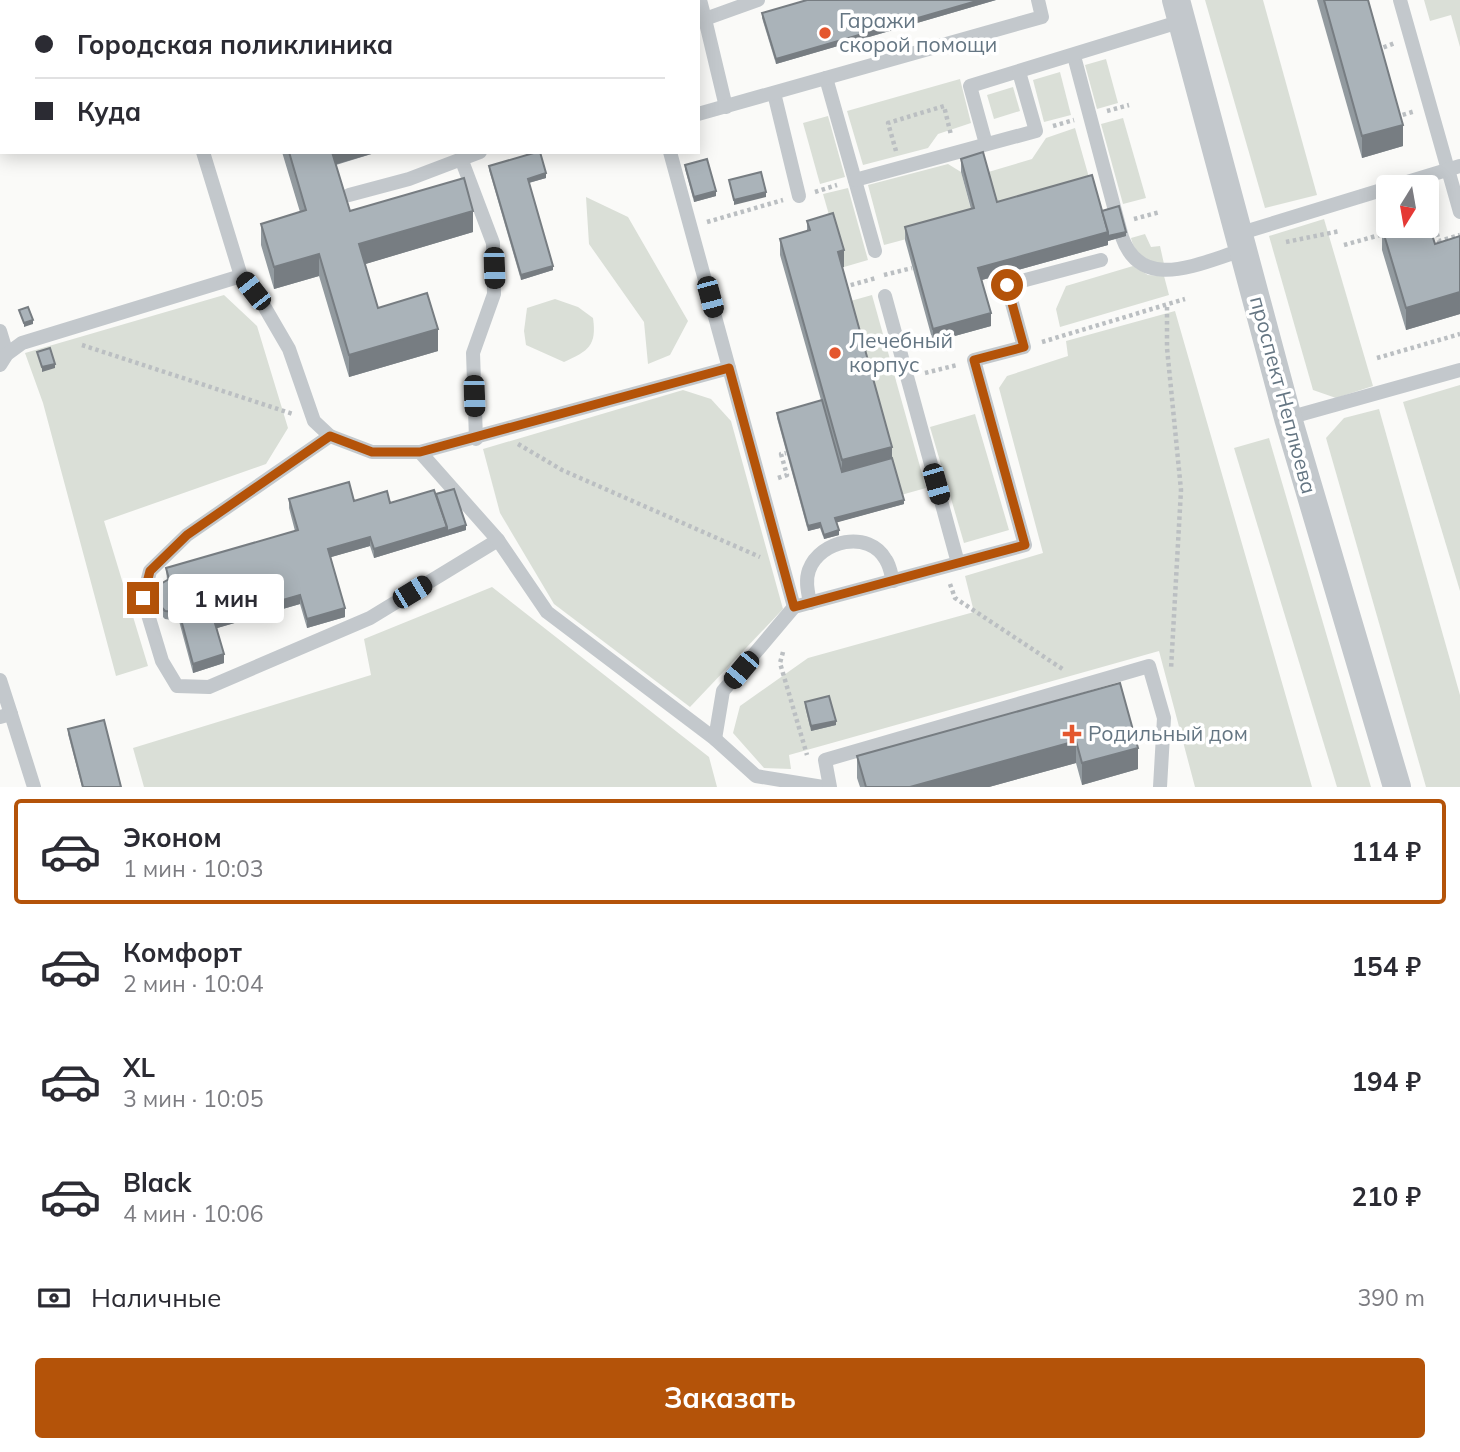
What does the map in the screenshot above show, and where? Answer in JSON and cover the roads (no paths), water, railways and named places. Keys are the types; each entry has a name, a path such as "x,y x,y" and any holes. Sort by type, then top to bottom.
{"street":[{"name":"проспект Неплюева","path":"1179,11 1288,418 1397,787"}],"lane":[{"path":"705,19 758,0"},
{"path":"700,114 1042,17 1038,0"},
{"path":"1400,0 1453,168 1460,212"},
{"path":"700,3 726,107"},
{"path":"986,144 970,86 1074,57 1179,11"},
{"path":"1074,57 1126,248 1142,265 1176,270 1240,242 1376,193"},
{"path":"855,180 1036,131 1019,72"},
{"path":"826,78 875,251"},
{"path":"774,93 799,196"},
{"path":"204,154 241,276 264,306 289,349 314,421 330,436 372,452 420,452 476,439 729,368"},
{"path":"349,195 462,161 476,154"},
{"path":"671,154 794,607"},
{"path":"462,161 493,243 494,294 473,353 476,439"},
{"path":"1431,175 1453,168"},
{"path":"715,739 723,691 794,607 1025,545 974,360 1024,347 1007,285 1101,260"},
{"path":"2,357 22,343 241,276"},
{"path":"885,296 951,565"},
{"path":"0,331 2,357"},
{"path":"1288,418 1460,370"},
{"path":"330,436 187,535 150,571 143,598 162,661 177,685 209,687 370,618 498,540"},
{"path":"420,452 498,540 547,612 715,739 756,776 822,787"},
{"path":"810,603 807,582 810,569 826,548 838,543 865,543 877,550 886,559 893,581"},
{"path":"830,787 825,760 1149,666 1164,718 1160,787"},
{"path":"0,680 5,716 34,787"}],"place":[{"name":"Гаражи скорой помощи","path":"825,33"},
{"name":"Лечебный корпус","path":"835,353"},
{"name":"Родильный дом","path":"1072,734"}]}
